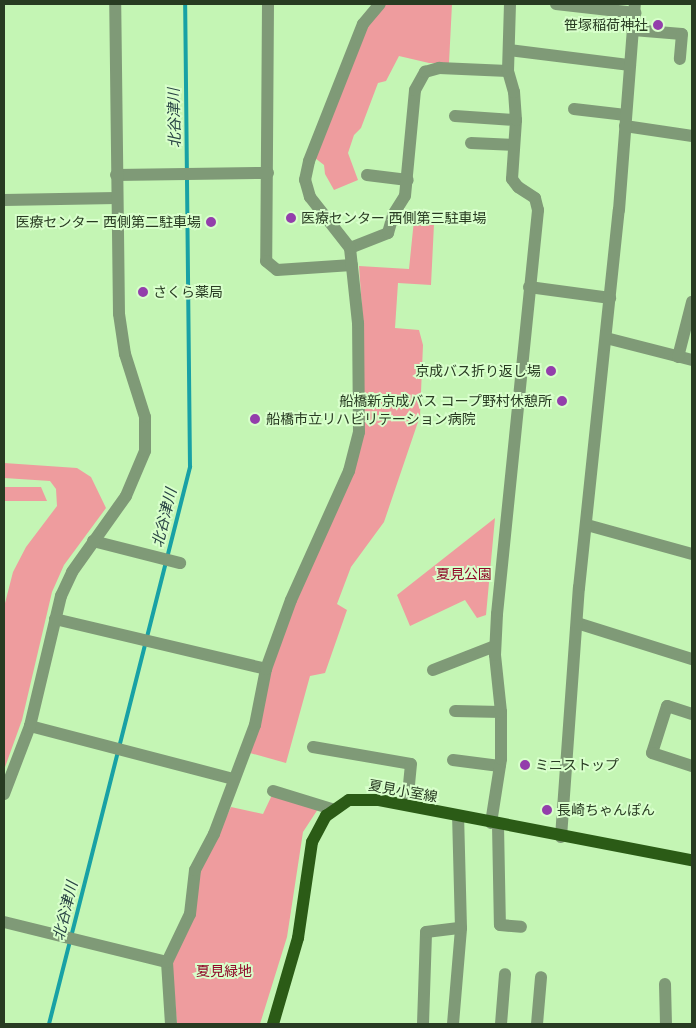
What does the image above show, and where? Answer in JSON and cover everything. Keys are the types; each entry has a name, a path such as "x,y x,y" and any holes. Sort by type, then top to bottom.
{"main road":[{"name":"夏見小室線","path":"332,810 349,800 363,798 692,860"},
{"path":"273,1024 294,956 312,842 332,810"}],"street":[{"path":"4,794 30,726 55,619 72,572 136,478 145,451 147,434 142,402 129,368 121,333 116,198 114,4"},
{"path":"268,4 266,260 271,267 277,270 352,265"},
{"path":"171,1024 167,962 190,914 195,870 214,834 255,725 266,669 291,600 349,471 359,432 358,324 350,248 310,197 305,180 309,161 363,24 380,4"},
{"path":"510,4 508,71 514,92 516,120 512,179 537,201 537,231 528,287 521,397 495,646 501,712 500,766 494,824 500,925 522,927"},
{"path":"556,4 635,8 610,298 576,623 561,836"},
{"path":"633,30 682,34 680,58"},
{"path":"509,50 630,65"},
{"path":"350,248 388,233 393,214 405,196 415,90 425,72 439,68 508,71"},
{"path":"574,109 692,136"},
{"path":"455,116 516,120"},
{"path":"471,143 514,145"},
{"path":"116,175 268,173"},
{"path":"367,175 408,180"},
{"path":"4,200 116,198"},
{"path":"528,287 610,298"},
{"path":"678,357 692,302"},
{"path":"606,338 692,360"},
{"path":"587,525 692,554"},
{"path":"93,540 170,561"},
{"path":"55,619 266,669"},
{"path":"576,623 692,659"},
{"path":"433,670 495,646"},
{"path":"692,714 667,706 652,753 692,766"},
{"path":"455,711 501,712"},
{"path":"30,726 234,779"},
{"path":"312,747 410,764 407,805"},
{"path":"453,760 500,766"},
{"path":"273,791 332,810"},
{"path":"453,1024 461,928 458,816"},
{"path":"4,922 167,962"},
{"path":"423,1024 426,932 461,928"},
{"path":"501,1024 505,974"},
{"path":"537,1024 541,977"},
{"path":"665,984 666,1024"}],"green space":[{"path":"383,4 452,4 449,63 429,63 399,56 386,81 378,83 361,128 354,135 348,153 358,180 334,190 325,174 324,165 315,158 366,27"},
{"path":"414,220 434,224 431,285 398,283 395,328 419,330 423,345 420,416 384,522 351,567 337,604 347,610 325,673 310,676 286,763 250,753 269,671 295,601 352,473 363,323 359,266 409,269"},
{"path":"4,463 77,468 91,477 106,508 64,565 52,592 22,720 4,770 4,607 13,572 26,547 57,506 56,489 50,481 4,478"},
{"path":"4,487 41,487 47,501 4,501"},
{"name":"夏見公園","path":"495,518 486,615 477,618 465,600 410,626 397,595"},
{"name":"夏見緑地","path":"272,795 318,809 303,832 287,937 260,1024 177,1024 172,966 200,871 231,807 263,814"}],"waterway":[{"name":"北谷津川","path":"49,1024 190,467 185,4"}],"place":[{"name":"笹塚稲荷神社","path":"658,25"},
{"name":"医療センター 西側第三駐車場","path":"291,218"},
{"name":"医療センター 西側第二駐車場","path":"211,222"},
{"name":"さくら薬局","path":"143,292"},
{"name":"京成バス折り返し場","path":"551,371"},
{"name":"船橋新京成バス コープ野村休憩所","path":"562,401"},
{"name":"船橋市立リハビリテーション病院","path":"255,419"},
{"name":"ミニストップ","path":"525,765"},
{"name":"長崎ちゃんぽん","path":"547,810"}]}
